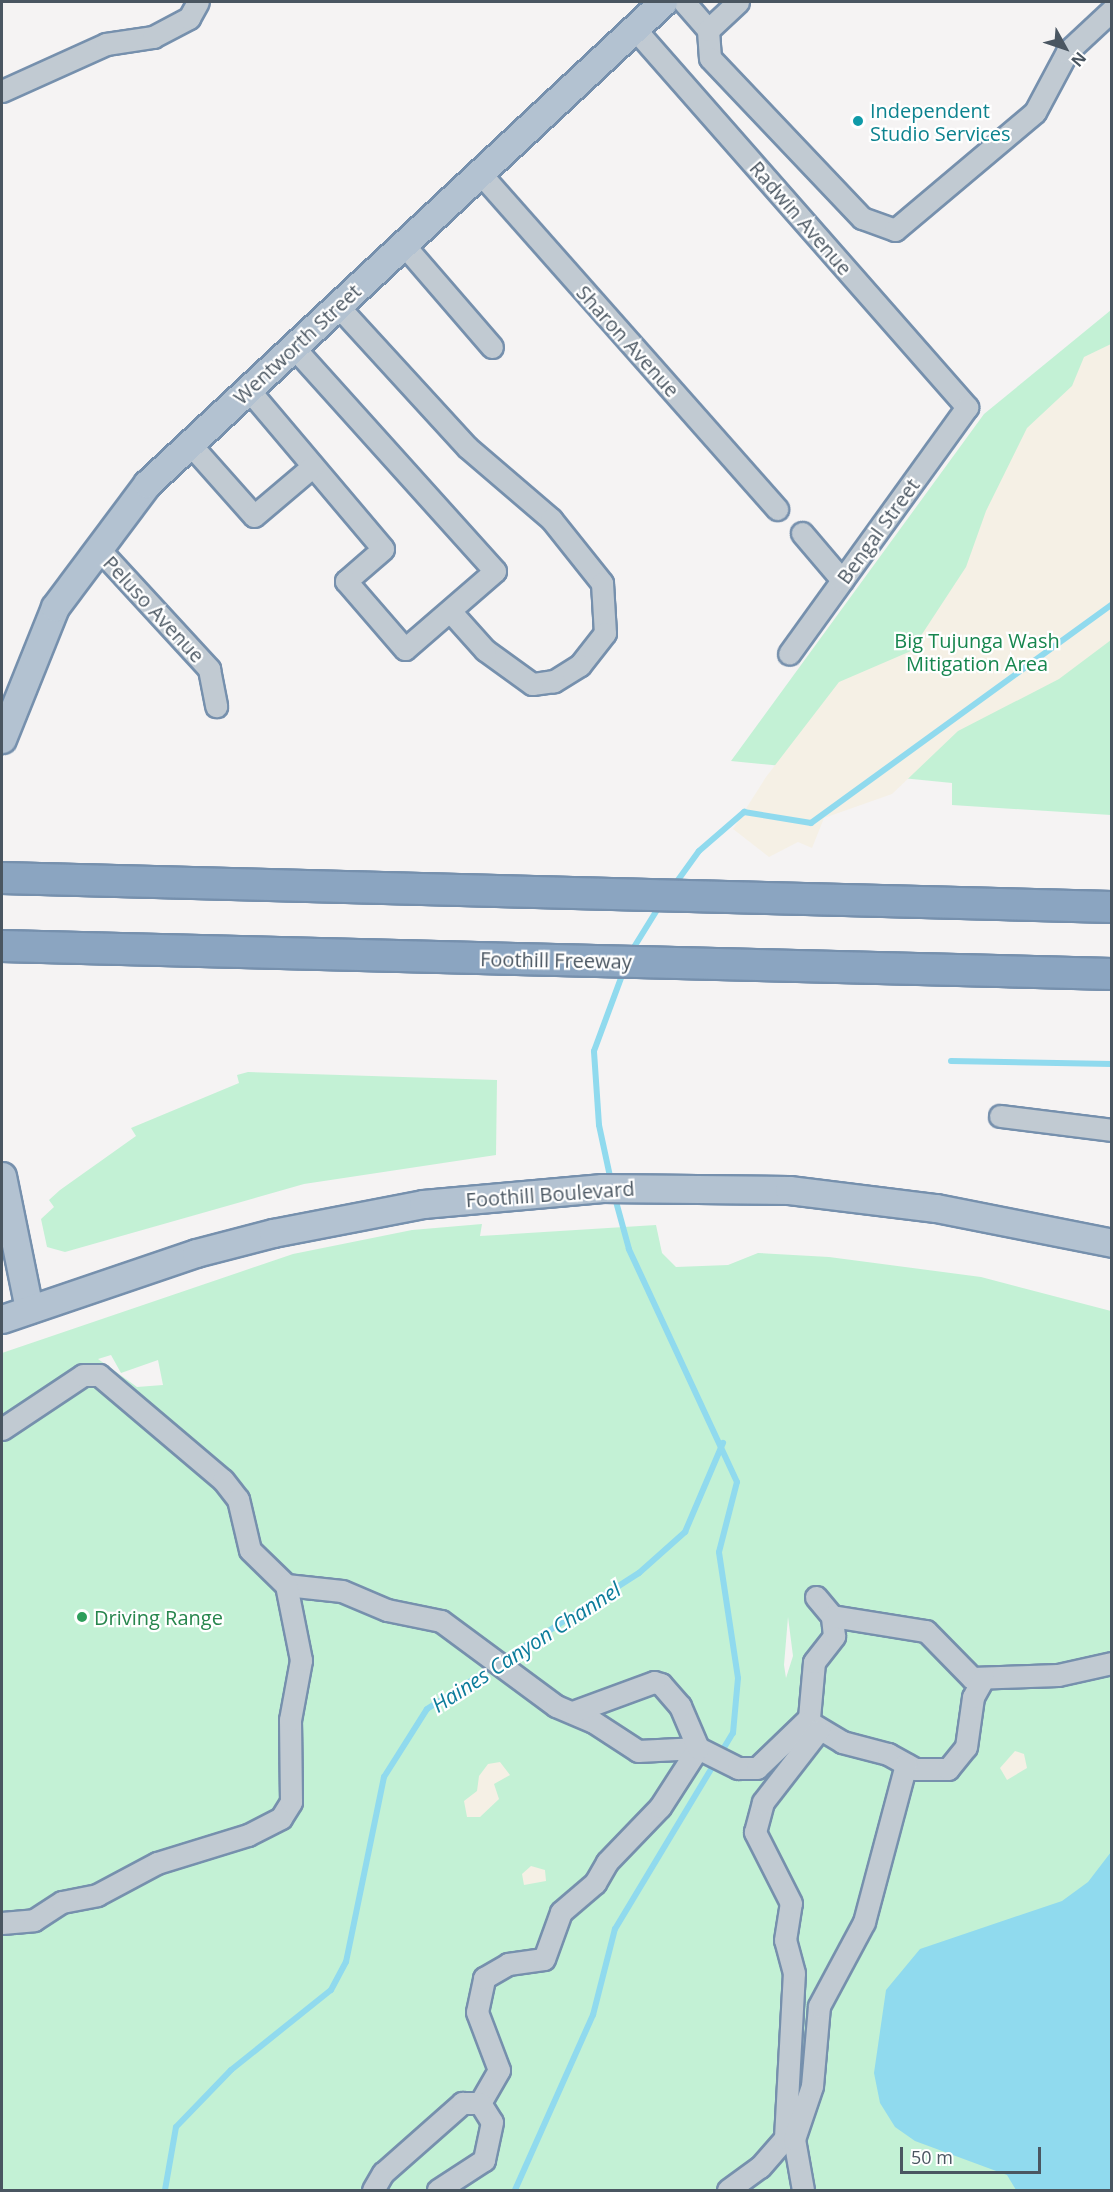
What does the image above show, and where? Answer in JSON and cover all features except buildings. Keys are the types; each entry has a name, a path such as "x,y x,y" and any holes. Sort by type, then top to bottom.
{"highway":[{"path":"2,879 1112,907"},
{"name":"Foothill Freeway","path":"2,946 1112,974"}],"main road":[{"name":"Wentworth Street","path":"2,739 56,607 97,547 147,484 663,2"},
{"path":"2,1176 29,1309"},
{"name":"Foothill Boulevard","path":"2,1319 196,1253 273,1233 423,1204 503,1195 700,1189 861,1198 1112,1243"}],"street":[{"path":"2,91 106,44 153,37 189,18 198,2"},
{"path":"684,2 708,30 710,58 862,218 895,230 1035,112 1067,52 1112,10"},
{"path":"708,30 738,2"},
{"name":"Radwin Avenue","path":"634,28 967,407"},
{"name":"Sharon Avenue","path":"479,172 777,509"},
{"path":"403,244 492,347"},
{"path":"337,305 467,447 551,519 602,583 605,633 580,665 554,681 532,684 485,650 450,611"},
{"path":"248,389 383,549 346,581 405,649 495,572 293,347"},
{"name":"Bengal Street","path":"789,654 967,407"},
{"path":"190,444 254,516 313,466"},
{"path":"802,533 842,580"},
{"name":"Peluso Avenue","path":"97,547 209,669 216,706"},
{"path":"1000,1116 1112,1130"},
{"path":"2,1429 83,1375 99,1375 223,1480 238,1499 250,1550 286,1585 301,1660 290,1720 291,1802 281,1818 248,1835 157,1863 97,1895 62,1902 34,1920 2,1923"},
{"path":"286,1585 342,1591 453,1628 536,1692 575,1712 638,1751 698,1748 723,1762 748,1771 757,1768 814,1725"},
{"path":"728,2190 760,2167 785,2138 794,1973 785,1940 791,1903 755,1832 763,1802 814,1725 813,1662 834,1636 832,1616 816,1597"},
{"path":"832,1616 926,1631 972,1678 1058,1675 1112,1663"},
{"path":"814,1725 906,1764 934,1772 957,1761 966,1747 973,1697 983,1679"},
{"path":"575,1712 654,1682 662,1684 680,1706 698,1748"},
{"path":"480,2103 499,2070 477,2012 484,1978 508,1964 544,1959 561,1912 589,1890 607,1862 660,1807 698,1748"},
{"path":"803,2190 794,2139 812,2086 819,2006 864,1922 906,1764"},
{"path":"373,2190 383,2173 462,2103 480,2103"},
{"path":"438,2190 484,2160 492,2122 480,2103"}],"green space":[{"name":"Big Tujunga Wash Mitigation Area","path":"1111,310 1111,815 952,805 952,783 731,761 984,414"},
{"path":"248,1072 497,1080 496,1155 304,1184 65,1252 47,1247 41,1219 54,1207 49,1200 136,1136 131,1128 239,1083 237,1075"},
{"path":"482,1224 480,1236 656,1225 662,1253 676,1267 728,1265 758,1253 829,1257 981,1277 1111,1311 1111,2190 2,2190 2,1353 293,1254 412,1230","holes":["111,1355 121,1373 158,1360 163,1385 137,1387 98,1359","788,1617 793,1656 786,1678 784,1665"]}],"sand":[{"path":"1111,344 1111,640 1059,679 958,731 892,794 824,818 812,848 798,842 769,857 733,829 766,777 839,682 911,651 966,567 986,511 1027,428 1072,386 1084,357"},
{"path":"1015,1751 1024,1754 1027,1768 1007,1780 1000,1768"},
{"path":"500,1762 510,1775 494,1784 499,1799 480,1817 467,1817 464,1801 477,1791 479,1776 488,1764"},
{"path":"531,1866 545,1870 546,1881 524,1885 522,1874"}],"water":[{"path":"1111,1852 1111,2190 1016,2190 1007,2175 915,2141 895,2127 880,2103 874,2073 886,1990 920,1949 1062,1901 1088,1882"}],"waterway":[{"name":"Haines Canyon Channel","path":"673,887 699,851 744,812 811,823 1112,604"},
{"name":"Haines Canyon Channel","path":"631,952 660,905"},
{"name":"Haines Canyon Channel","path":"611,1181 599,1125 594,1051 624,970"},
{"path":"951,1061 1112,1064"},
{"name":"Haines Canyon Channel","path":"515,2190 593,2015 615,1929 733,1733 738,1678 719,1552 737,1482 629,1249 614,1194"},
{"name":"Haines Canyon Channel","path":"165,2190 176,2127 231,2070 331,1990 346,1962 384,1777 427,1709 639,1573 685,1532 723,1443"}],"place":[{"name":"Independent Studio Services","path":"858,121"},
{"name":"Driving Range","path":"82,1617"}]}
